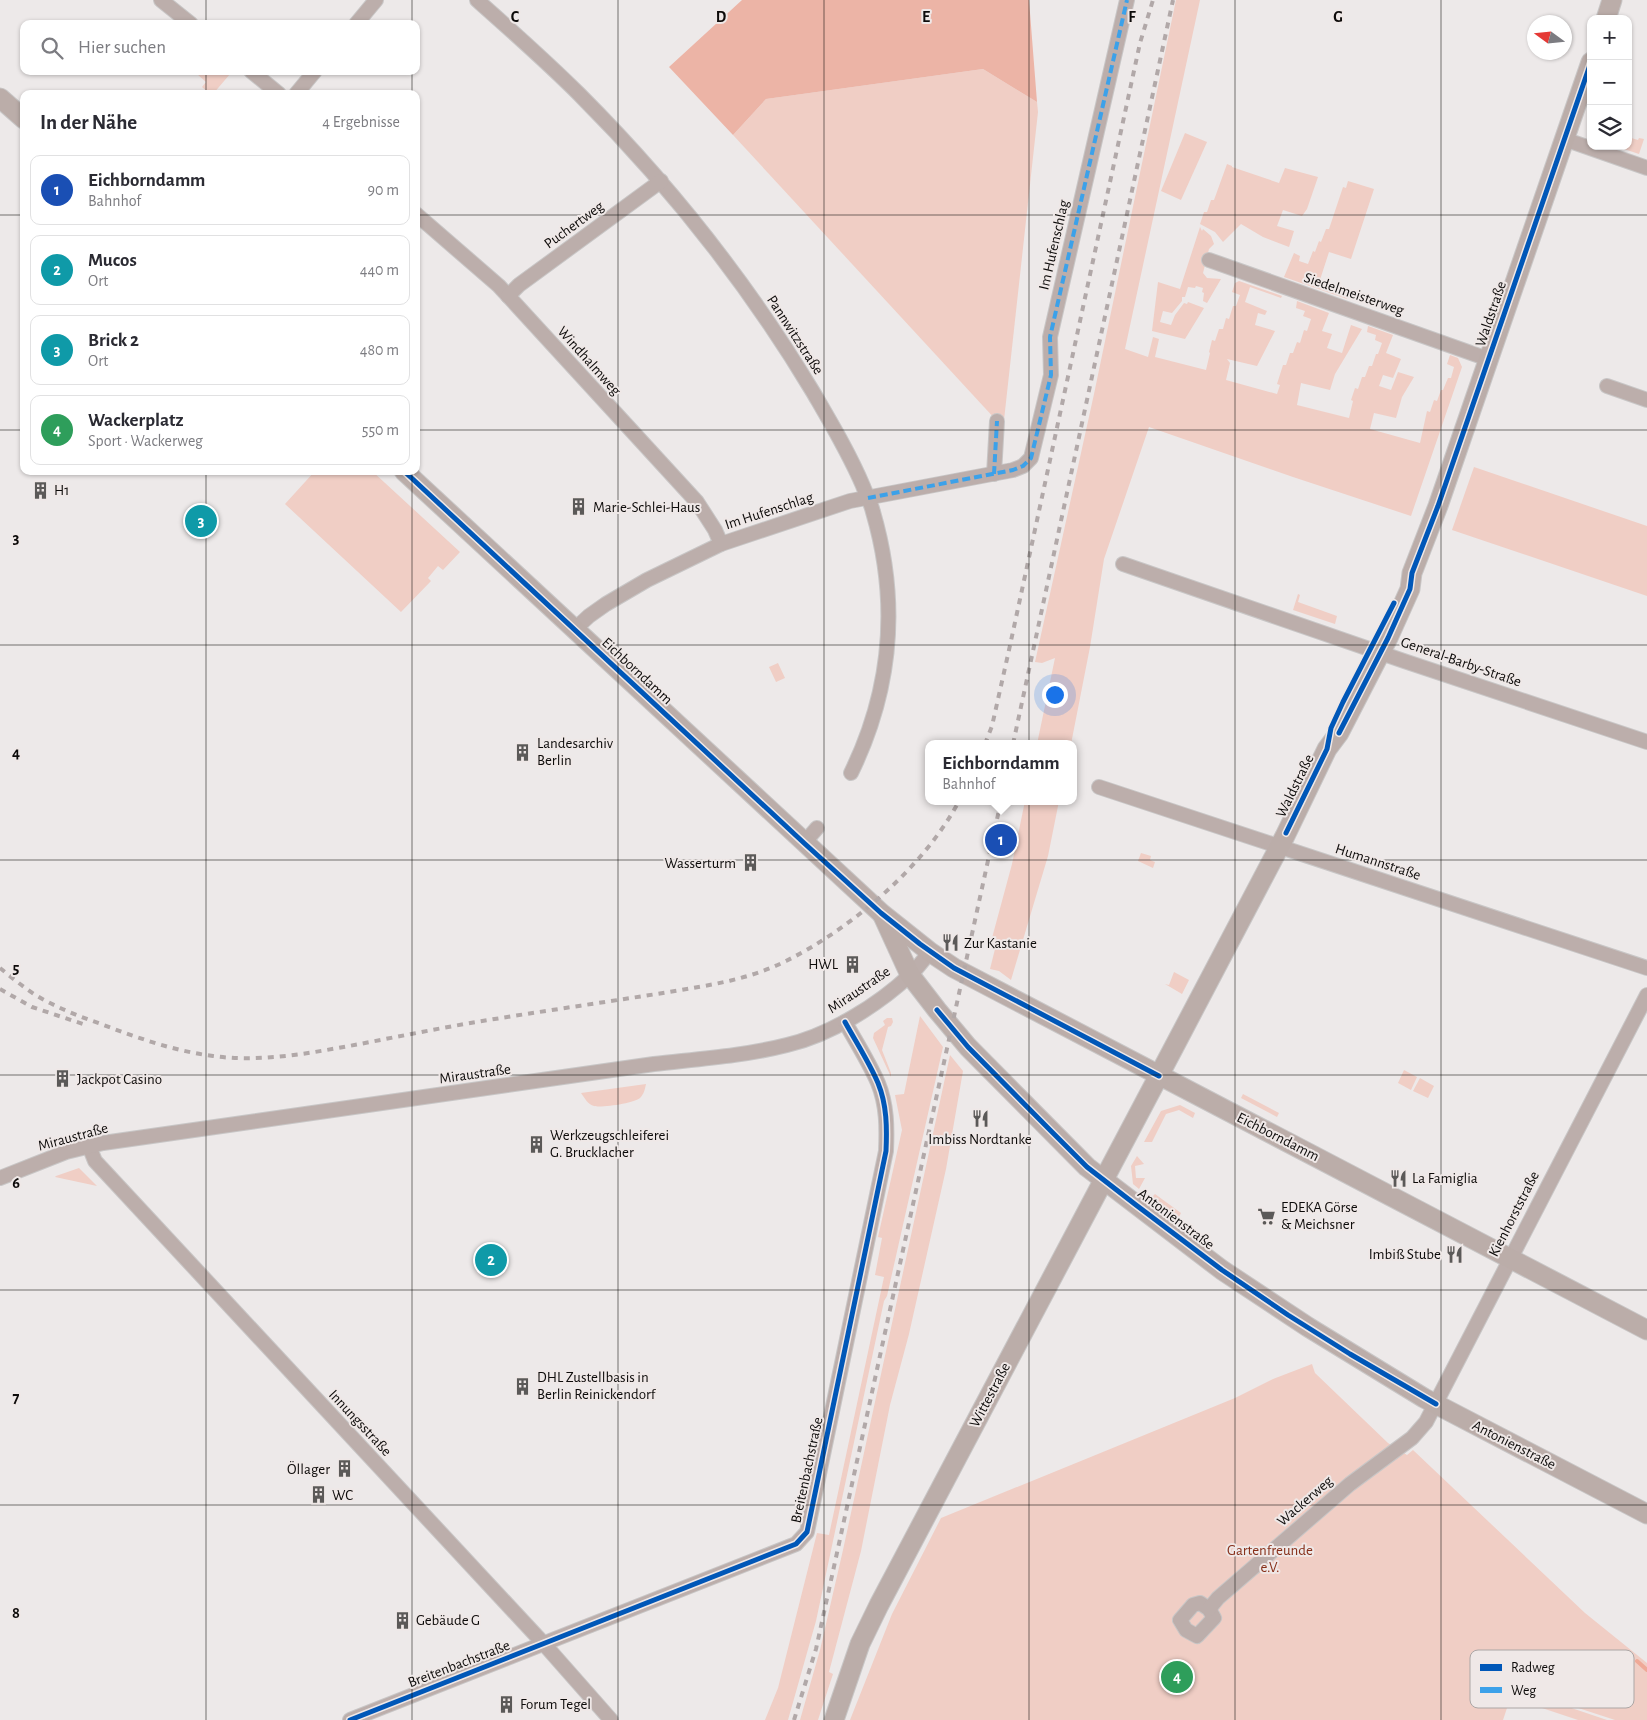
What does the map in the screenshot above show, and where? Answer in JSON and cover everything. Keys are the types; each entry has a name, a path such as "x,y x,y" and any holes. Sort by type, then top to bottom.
{"main road":[{"path":"1607,15 1612,0"},
{"name":"Waldstraße","path":"1159,1076 1279,846 1327,749 1331,728 1376,651 1403,585 1412,573 1434,515 1587,73"},
{"path":"0,98 20,116"},
{"name":"Eichborndamm","path":"408,475 881,913 930,952 954,968 1647,1330"},
{"name":"Antonienstraße","path":"881,913 910,975 968,1048 1056,1136 1104,1180 1222,1270 1350,1354 1436,1404 1647,1514"},
{"name":"Wittestraße","path":"834,1720 860,1644 879,1605 1159,1076"}],"street":[{"path":"161,0 186,20"},
{"path":"359,20 376,0"},
{"name":"Pannwitzstraße","path":"477,0 580,95 660,181 736,277 782,342 850,457 873,510 886,566 888,590 888,632 884,672 866,739 851,773"},
{"name":"Im Hufenschlag","path":"575,630 589,616 606,604 647,580 721,544 850,501 994,474 1018,468 1031,458 1051,375 1050,337 1127,0"},
{"path":"256,75 274,90"},
{"path":"299,90 312,75"},
{"path":"1564,139 1647,168"},
{"name":"Puchertweg","path":"508,296 519,285 660,181"},
{"name":"Windhalmweg","path":"420,217 499,286 697,502 715,530 721,544"},
{"name":"Siedelmeisterweg","path":"1209,260 1488,359"},
{"path":"1607,386 1647,400"},
{"path":"994,474 997,421"},
{"name":"General-Barby-Straße","path":"1122,564 1647,742"},
{"name":"Humannstraße","path":"1099,787 1647,968"},
{"path":"804,842 817,828"},
{"name":"Miraustraße","path":"0,1178 66,1152 89,1146 788,1045 846,1022 910,975 930,952"},
{"name":"Kienhorststraße","path":"1404,1444 1426,1422 1436,1404 1647,995"},
{"name":"Breitenbachstraße","path":"350,1720 796,1544 807,1532 886,1152 887,1130 878,1083 846,1022"},
{"name":"Innungsstraße","path":"89,1146 95,1160 544,1644 611,1720"},
{"name":"Wackerweg","path":"1209,1609 1218,1598 1350,1484 1404,1444"}],"green space":[{"path":"1176,0 1200,0 1125,349 1148,357 1153,337 1159,339 1155,357 1206,370 1212,340 1215,341 1219,329 1223,329 1226,318 1229,319 1233,306 1236,306 1240,295 1232,292 1235,283 1239,281 1282,296 1281,298 1250,287 1245,302 1267,311 1265,315 1258,313 1255,325 1275,331 1257,366 1227,359 1230,363 1226,380 1277,394 1280,385 1277,384 1283,365 1286,365 1290,353 1293,353 1297,342 1300,343 1304,330 1307,331 1311,319 1303,316 1305,311 1296,308 1297,301 1329,313 1322,331 1332,334 1327,348 1342,353 1351,325 1362,329 1335,374 1330,390 1301,383 1297,405 1349,418 1353,401 1351,400 1355,388 1358,389 1362,377 1365,377 1369,366 1372,366 1382,343 1375,340 1376,335 1367,332 1368,326 1393,335 1386,353 1401,359 1393,378 1383,375 1379,386 1391,390 1398,372 1414,377 1402,397 1396,418 1374,413 1370,429 1420,443 1427,411 1430,412 1434,400 1437,401 1448,378 1451,378 1454,367 1447,364 1450,355 1458,358 1462,367 1411,516 1149,427 1104,559 1090,647 1072,740 1038,740 1055,658 1042,663 1035,662 1094,394"},
{"path":"983,69 1037,102 1038,112 1004,420 1000,422 996,420 733,135 766,99"},
{"path":"198,75 229,75 216,90 205,90 202,87 206,82"},
{"path":"1185,133 1207,142 1181,200 1161,191"},
{"path":"1632,138 1644,139 1639,154 1627,150 1632,150"},
{"path":"1227,164 1279,183 1285,168 1318,177 1307,209 1302,216 1283,210 1277,226 1294,231 1289,247 1263,237 1241,224 1223,242 1215,232 1200,224 1211,200 1214,200"},
{"path":"1348,181 1374,189 1351,259 1329,252 1318,286 1348,296 1347,299 1284,277 1294,253 1300,256 1299,261 1308,264 1326,229 1329,229 1343,187 1346,188"},
{"path":"1200,227 1202,231 1203,229 1211,236 1214,244 1209,249 1203,273 1207,278 1221,279 1207,303 1203,301 1203,288 1196,286 1195,288 1188,287 1185,297 1182,297 1182,301 1172,313 1163,311 1160,322 1171,325 1175,315 1184,303 1187,304 1188,302 1204,308 1185,339 1152,331 1158,282 1180,289"},
{"path":"1474,467 1647,526 1647,596 1452,530"},
{"path":"311,475 376,475 460,552 443,570 438,566 428,578 431,581 401,612 285,504"},
{"path":"1298,594 1300,595 1298,602 1337,616 1335,624 1293,610"},
{"path":"778,663 785,678 776,682 769,667"},
{"path":"1024,805 1058,805 1048,856 1011,980 999,971 990,969 997,941 992,938 1012,864"},
{"path":"1141,853 1151,856 1150,860 1155,862 1153,868 1138,861"},
{"path":"1174,972 1189,980 1182,994 1165,984 1169,985"},
{"path":"920,1016 943,1047 887,1296 884,1301 816,1621 788,1720 765,1720 778,1688 817,1533 829,1535 884,1277 875,1275 882,1238 878,1237 902,1130 895,1095 904,1094"},
{"path":"887,1018 892,1018 893,1022 888,1027 882,1050 891,1077 873,1038 874,1033 885,1025 883,1021"},
{"path":"950,1055 963,1071 946,1169 909,1334 890,1405 861,1551 829,1672 833,1674 818,1720 800,1720 820,1650 843,1550"},
{"path":"1404,1070 1417,1077 1411,1090 1398,1083"},
{"path":"1420,1078 1434,1086 1428,1098 1413,1091"},
{"path":"646,1084 643,1093 637,1100 611,1106 592,1105 586,1101 581,1093"},
{"path":"1243,1094 1279,1113 1277,1117 1241,1098"},
{"path":"1180,1105 1195,1113 1193,1118 1179,1110 1166,1114 1152,1142 1144,1142 1161,1111"},
{"path":"1137,1156 1144,1164 1135,1166 1136,1178 1145,1178 1139,1189 1133,1184 1131,1166"},
{"path":"79,1168 97,1186 55,1177 56,1176"},
{"path":"1155,1194 1181,1213 1178,1219 1151,1198"},
{"name":"Gartenfreunde e.V.","path":"1312,1364 1315,1373 1388,1443 1407,1455 1413,1450 1585,1613 1631,1650 1470,1650 1470,1708 1507,1708 1503,1720 850,1720 892,1614 941,1518 1235,1398 1273,1379"},
{"name":"Gartenfreunde e.V.","path":"1634,1653 1647,1663 1647,1720 1615,1720 1578,1708 1634,1708"},
{"path":"1542,1708 1571,1708 1607,1720 1578,1720"}],"shaded area":[{"path":"742,0 1029,0 1037,102 983,69 766,99 733,135 669,67"}],"waterway":[{"path":"1637,1661 1647,1670"}],"railway":[{"path":"987,740 992,726 1009,650 1140,43 1153,0"},
{"path":"1014,740 1173,0"},
{"path":"0,968 34,994 84,1018 170,1047 199,1054 232,1058 290,1056 484,1021 699,987 729,981 772,968 836,931 861,913 906,872 926,849 956,805"},
{"path":"794,1720 816,1649 1000,805"},
{"path":"0,989 32,1007 83,1024"}],"marked path":[{"path":"868,498 1013,470 1023,466 1031,458 1051,375 1050,337 1127,0"},
{"path":"994,474 997,421"}],"cycle path":[{"path":"1339,733 1388,638 1410,589 1412,573 1438,506 1587,74"},
{"path":"408,475 881,913 954,968 1159,1076"},
{"path":"1286,833 1327,749 1331,728 1343,702 1394,603"},
{"path":"937,1010 968,1047 1087,1167 1222,1270 1288,1315 1436,1404"},
{"path":"350,1720 796,1544 807,1532 886,1151 886,1117 881,1091 871,1067 845,1022"}],"place":[{"name":"H1","path":"40,490"},
{"name":"Marie-Schlei-Haus","path":"579,507"},
{"name":"Brick 2","path":"201,521"},
{"name":"Landesarchiv Berlin","path":"523,752"},
{"name":"Eichborndamm","path":"1001,840"},
{"name":"Wasserturm","path":"750,863"},
{"name":"Zur Kastanie","path":"950,943"},
{"name":"HWL","path":"852,964"},
{"name":"Jackpot Casino","path":"63,1079"},
{"name":"Imbiss Nordtanke","path":"980,1118"},
{"name":"Werkzeugschleiferei G. Brucklacher","path":"536,1144"},
{"name":"La Famiglia","path":"1398,1178"},
{"name":"EDEKA Görse & Meichsner","path":"1267,1216"},
{"name":"Imbiß Stube","path":"1455,1254"},
{"name":"Mucos","path":"491,1260"},
{"name":"DHL Zustellbasis in Berlin Reinickendorf","path":"523,1386"},
{"name":"Öllager","path":"344,1469"},
{"name":"WC","path":"318,1495"},
{"name":"Gebäude G","path":"402,1620"},
{"name":"Wackerplatz","path":"1177,1677"},
{"name":"Forum Tegel","path":"506,1704"}]}
